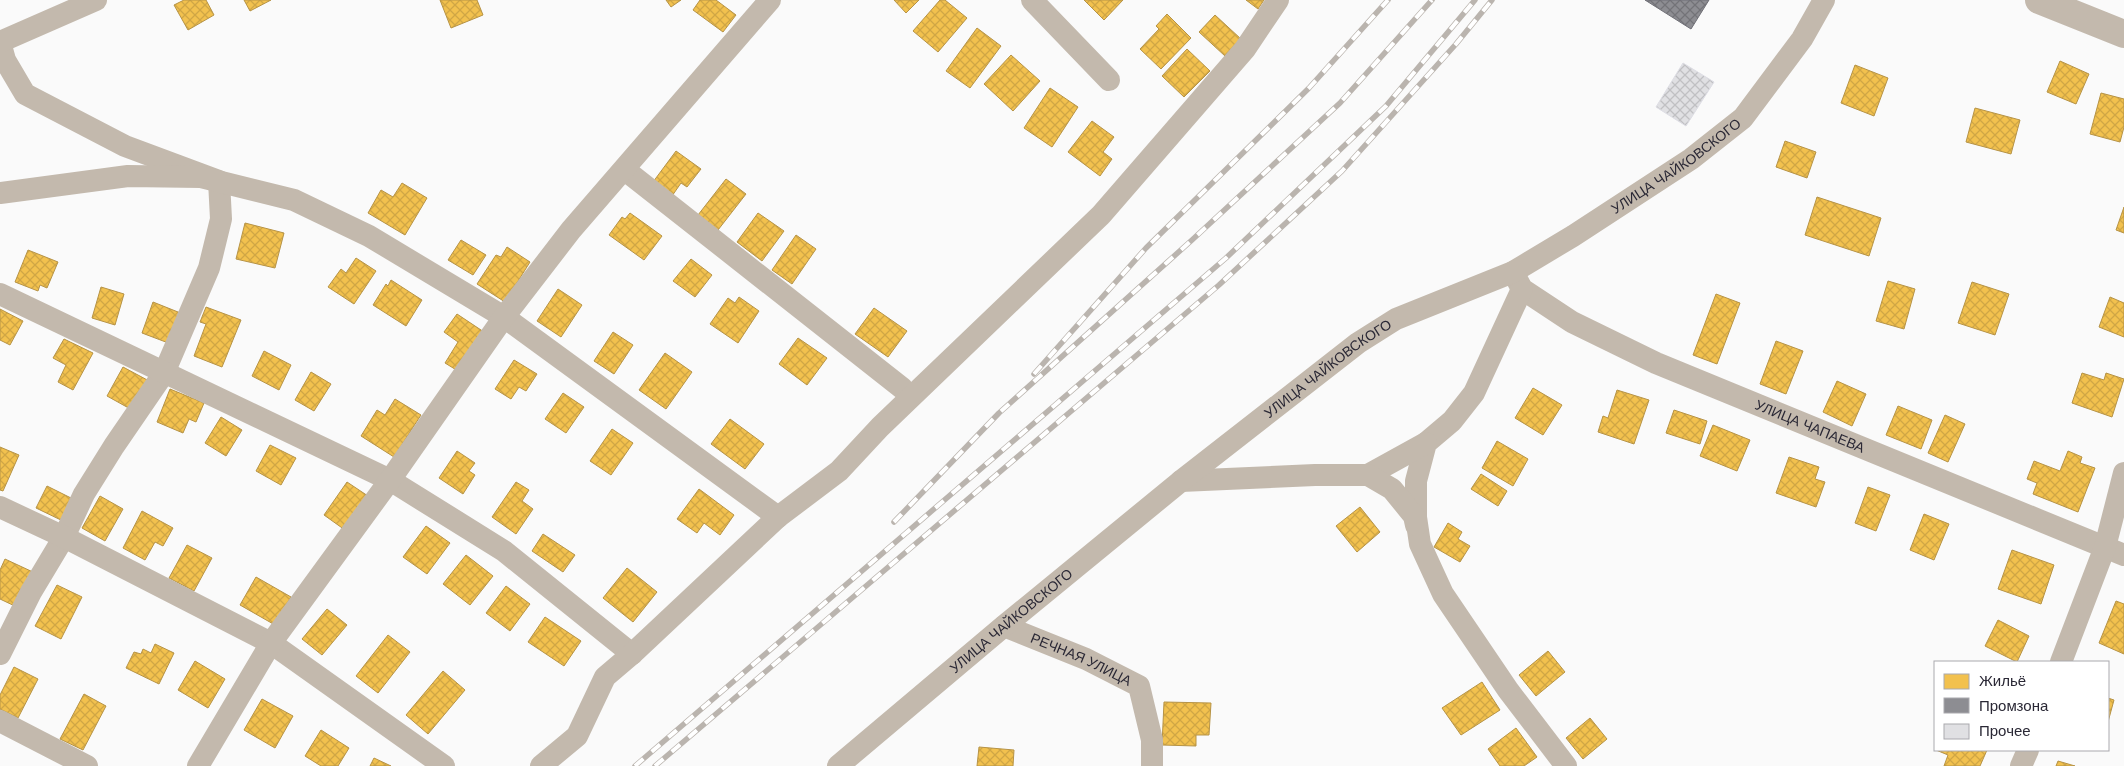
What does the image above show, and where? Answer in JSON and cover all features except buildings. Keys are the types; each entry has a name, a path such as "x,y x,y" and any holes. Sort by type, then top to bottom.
{"street":[{"path":"96,0 0,42 5,60 25,94 125,146 219,181"},
{"path":"198,766 271,643 390,480 504,317 571,230 625,170 770,0"},
{"path":"1032,0 1110,80"},
{"path":"541,766 577,736 605,677 778,517 839,471 880,427 1101,215 1245,49 1278,0"},
{"name":"УЛИЦА ЧАЙКОВСКОГО","path":"838,766 1180,481 1358,343 1396,319 1517,280 1573,236 1691,158 1743,118 1802,39 1824,0"},
{"path":"2039,0 2124,34"},
{"path":"625,170 902,388"},
{"path":"0,193 128,176 201,177 294,200 369,236 504,317 778,517"},
{"path":"0,654 31,592 64,537 89,486 164,373 209,268 221,219 219,181"},
{"path":"1368,476 1426,443 1452,421 1474,393 1517,280"},
{"name":"УЛИЦА ЧАПАЕВА","path":"1517,280 1572,322 1656,363 2115,551"},
{"path":"0,294 390,480 504,551 632,654"},
{"path":"1420,544 1416,517 1416,481 1426,443"},
{"path":"2061,661 2115,551 2124,473"},
{"path":"1180,481 1315,475 1368,476 1392,489 1414,516 1420,544 1443,594 1508,690 1566,766"},
{"path":"0,507 64,537 271,643 444,766"},
{"name":"РЕЧНАЯ УЛИЦА","path":"1004,626 1086,659 1139,686 1152,740 1152,766"},
{"path":"0,721 87,766"},
{"path":"2021,766 2028,751"}],"railway":[{"path":"1034,374 1146,248 1309,88 1388,0"},
{"path":"894,522 999,413 1192,240 1340,103 1432,0"},
{"path":"635,766 1226,258 1386,106 1475,0"},
{"path":"655,766 1219,285 1342,171 1456,44 1492,0"}]}
